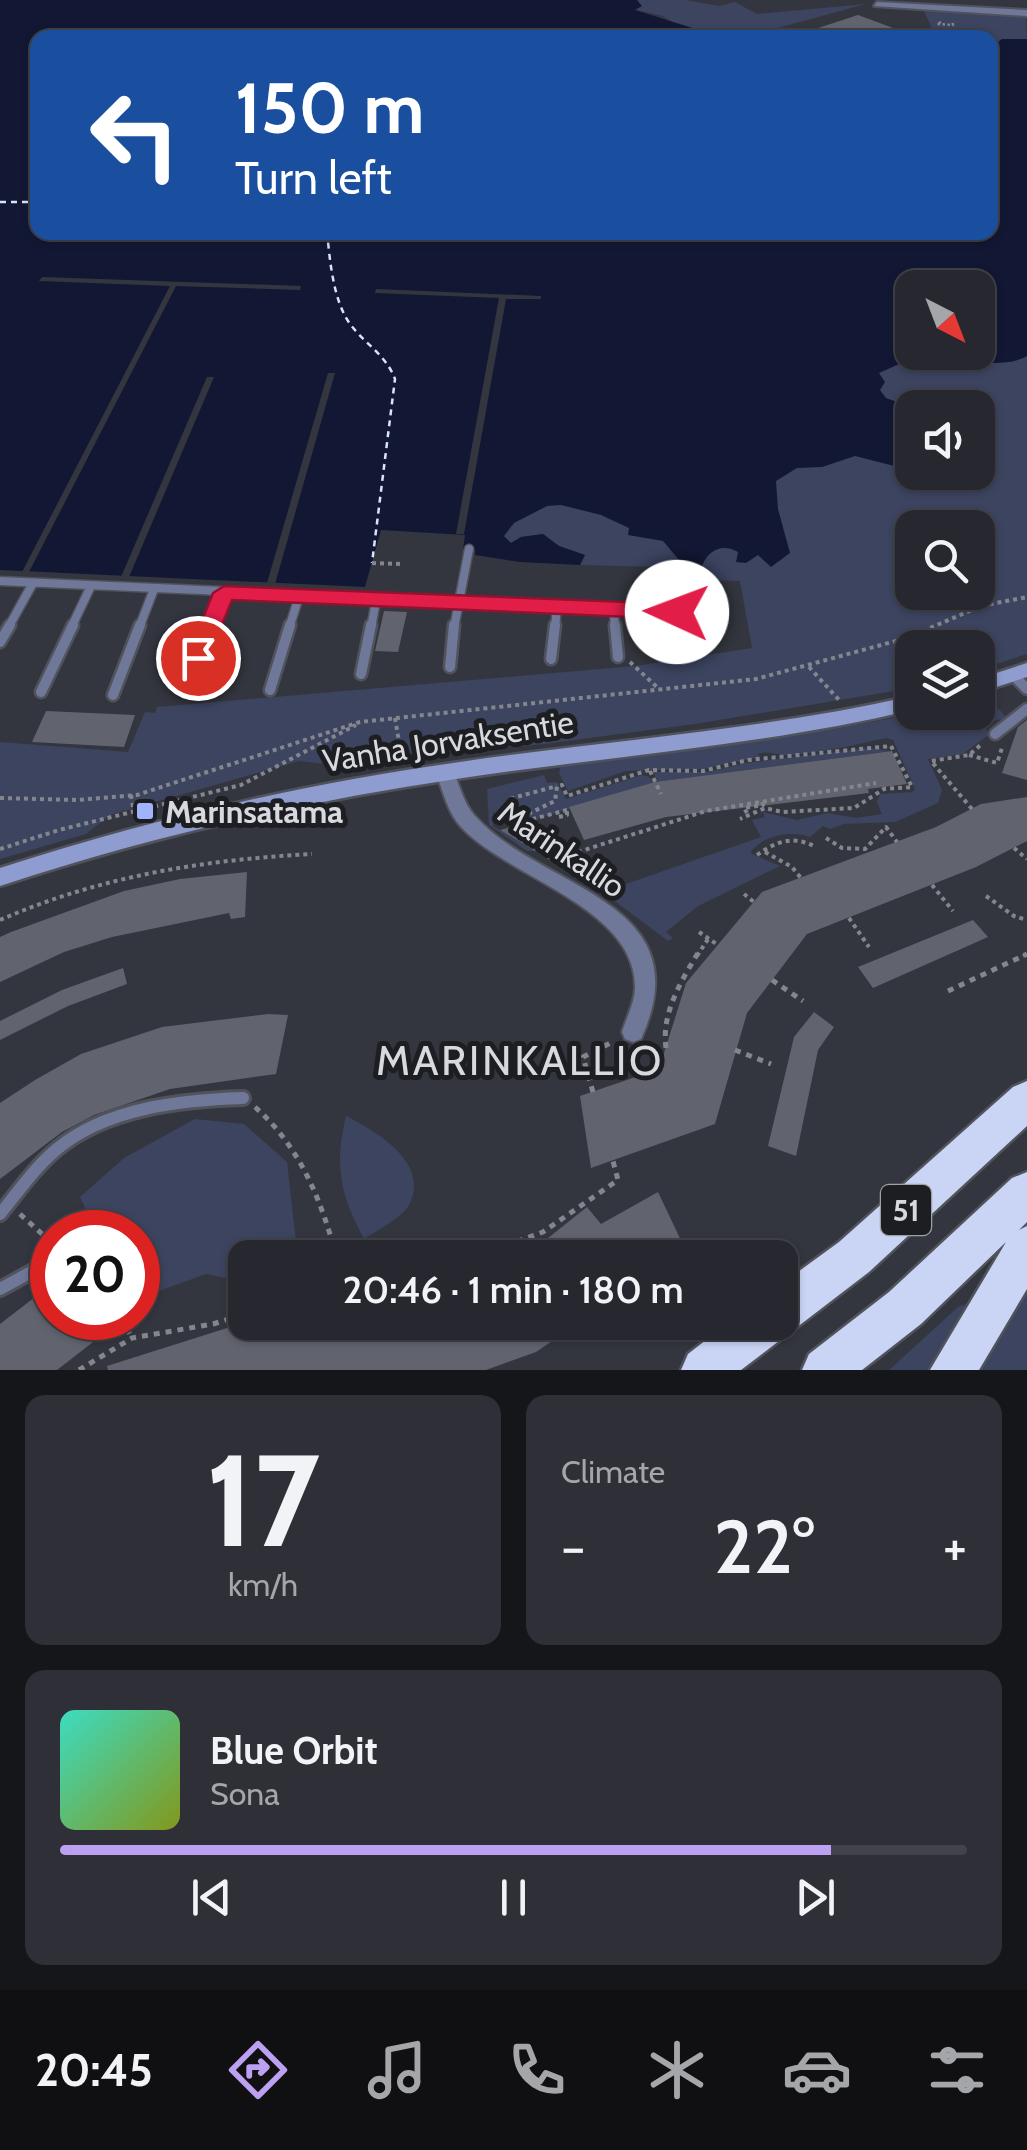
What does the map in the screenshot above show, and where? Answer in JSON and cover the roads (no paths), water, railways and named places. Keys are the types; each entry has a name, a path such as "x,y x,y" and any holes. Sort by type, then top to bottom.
{"highway":[{"name":"51","path":"798,1299 854,1257 1027,1100"},
{"name":"51","path":"825,1370 905,1308 1027,1193"},
{"path":"953,1370 965,1344 1027,1248"},
{"path":"704,1370 743,1340"}],"main road":[{"path":"995,683 1022,678"},
{"name":"Vanha Jorvaksentie","path":"0,877 55,858 227,812 444,773 740,733 895,706"}],"street":[{"path":"877,4 1027,13"},
{"name":"Marinkallio","path":"444,773 466,820 489,840 612,917 639,948 647,993 644,1012 633,1032"}],"lane":[{"path":"450,666 456,602 469,549"},
{"path":"0,582 708,613"},
{"path":"0,642 33,583"},
{"path":"41,692 91,586"},
{"path":"113,696 154,590"},
{"path":"185,691 224,593"},
{"path":"270,690 299,597"},
{"path":"360,674 376,601"},
{"path":"551,659 556,607"},
{"path":"614,610 618,658"},
{"path":"995,734 1027,709"},
{"path":"4,1209 58,1148 87,1130 200,1098 243,1098"},
{"path":"0,1289 30,1273"}],"place":[{"name":"Marinsatama","path":"145,811"}],"district":[{"name":"MARINKALLIO","path":"520,1060"}]}
